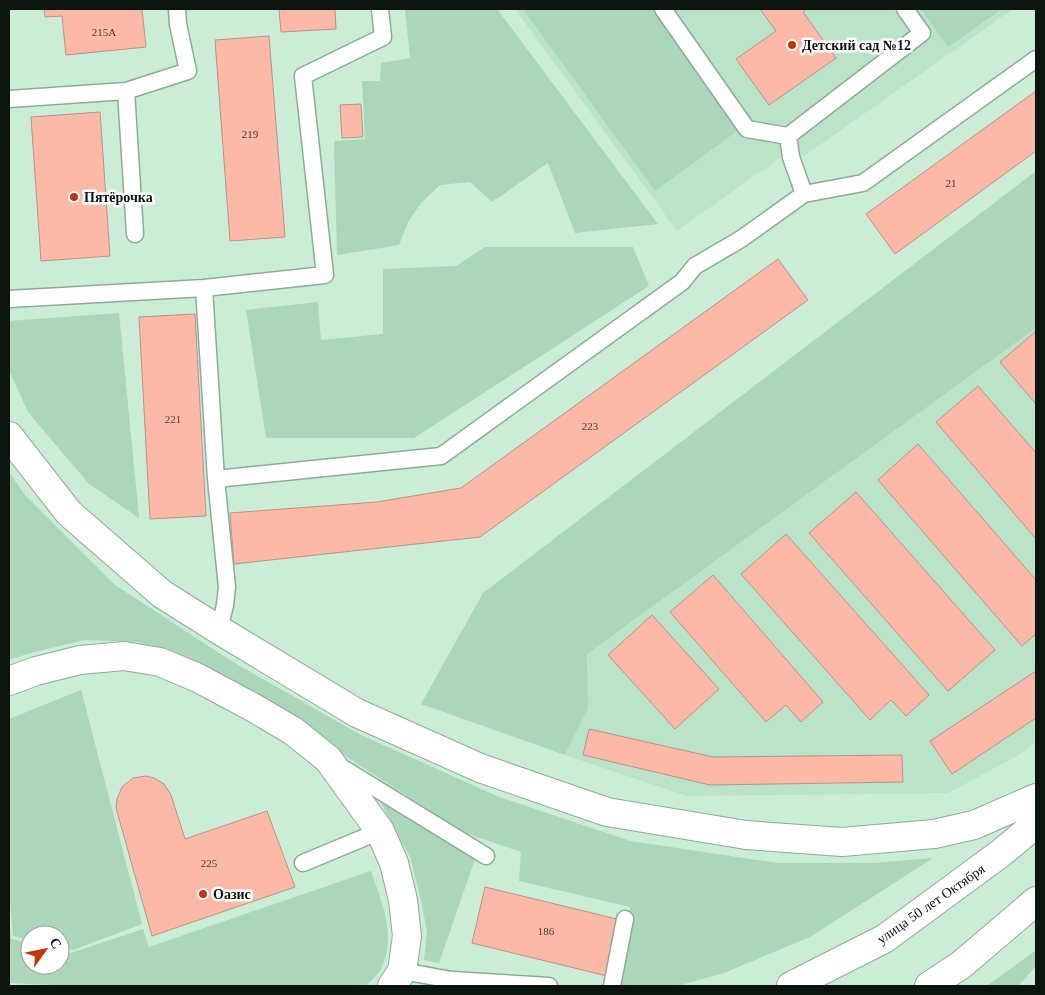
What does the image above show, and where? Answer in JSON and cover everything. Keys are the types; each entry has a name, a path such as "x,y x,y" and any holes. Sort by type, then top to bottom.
{"main road":[{"path":"9,436 69,513 162,594 357,713 480,768 607,812 746,836 842,842 934,834 974,825 1036,798"},
{"path":"9,681 36,671 80,660 124,656 160,662 198,678 293,731 328,759 380,831 394,863 403,900 407,936 397,978"},
{"name":"улица 50 лет Октября","path":"791,986 884,939 1001,853 1036,824"},
{"path":"929,986 961,965 1036,901"}],"lane":[{"path":"9,99 126,91 188,71 178,24 177,9"},
{"path":"9,299 204,288 324,275 302,76 383,37 380,9"},
{"path":"663,9 747,129 788,136 922,32 904,9"},
{"path":"216,479 441,456 682,282 695,266 741,239 804,194 863,182 1036,59"},
{"path":"126,91 135,234"},
{"path":"788,136 791,157 804,194"},
{"path":"204,288 216,479 227,587 219,630"},
{"path":"328,759 486,856"},
{"path":"303,863 380,831"},
{"path":"612,986 625,920"},
{"path":"397,978 544,986"}],"shaded area":[{"path":"405,9 497,9 658,224 575,233 548,163 492,202 470,182 440,185 421,203 408,222 399,245 337,255 334,141 365,139 362,81 380,81 381,63 410,58"},
{"path":"515,9 1013,9 804,156 781,157 677,231"},
{"path":"523,9 653,9 740,129 655,191"},
{"path":"921,9 1002,9 948,47"},
{"path":"1036,171 1036,328 587,654 588,708 565,755 421,704 483,593"},
{"path":"485,247 633,247 649,286 414,438 266,438 246,310 318,302 321,340 383,334 383,269 456,266"},
{"path":"119,313 139,518 89,484 28,412 9,370 9,321"},
{"path":"1036,328 1036,741 1019,755 948,793 687,796 565,755 588,708 587,654"},
{"path":"9,472 25,495 115,585 233,662 359,734 497,796 630,841 778,863 874,863 933,858 810,937 724,973 677,986 617,986 630,907 519,881 521,852 463,832 353,761 276,706 209,669 139,642 84,640 9,660"},
{"path":"81,690 142,924 73,950 70,949 70,925 20,925 20,938 13,936 9,888 9,719"},
{"path":"378,797 475,859 439,963 424,960 427,932 410,857"},
{"path":"371,871 383,907 388,932 386,957 381,969 366,986 74,986 9,983 9,916 11,939 20,941 20,975 70,975 70,953 143,929 149,947"},
{"path":"1036,950 1036,966 1018,986 987,986"}],"building":[{"path":"44,9 142,9 146,47 66,55 62,16 45,17"},
{"path":"279,9 335,9 336,29 281,32"},
{"name":"Детский сад №12","path":"760,9 807,9 803,12 836,58 769,105 736,59 776,31"},
{"path":"269,36 285,237 230,241 215,40"},
{"path":"1036,91 1036,151 895,254 866,214"},
{"path":"361,104 363,137 342,138 340,105"},
{"path":"100,112 110,256 41,261 31,117"},
{"path":"778,259 808,300 480,537 234,564 230,513 377,502 461,488"},
{"path":"195,314 206,516 150,519 139,317"},
{"path":"1036,331 1036,404 1000,362"},
{"path":"978,386 1036,453 1036,539 936,422"},
{"path":"918,444 1036,580 1036,634 1022,646 878,480"},
{"path":"856,492 995,650 948,691 809,533"},
{"path":"786,534 929,695 906,716 891,700 870,720 741,574"},
{"path":"713,575 823,702 801,722 786,705 766,722 670,612"},
{"path":"652,615 719,689 675,729 608,655"},
{"path":"1036,671 1036,718 952,774 930,741"},
{"path":"589,729 713,757 902,755 903,782 710,785 583,755"},
{"path":"146,776 164,784 171,795 185,839 267,811 295,887 152,936 116,808 117,799 122,787 133,778"},
{"path":"485,887 621,920 607,976 472,943"}],"place":[{"name":"Детский сад №12","path":"792,45"},
{"name":"Пятёрочка","path":"74,197"},
{"name":"Оазис","path":"203,894"}]}
